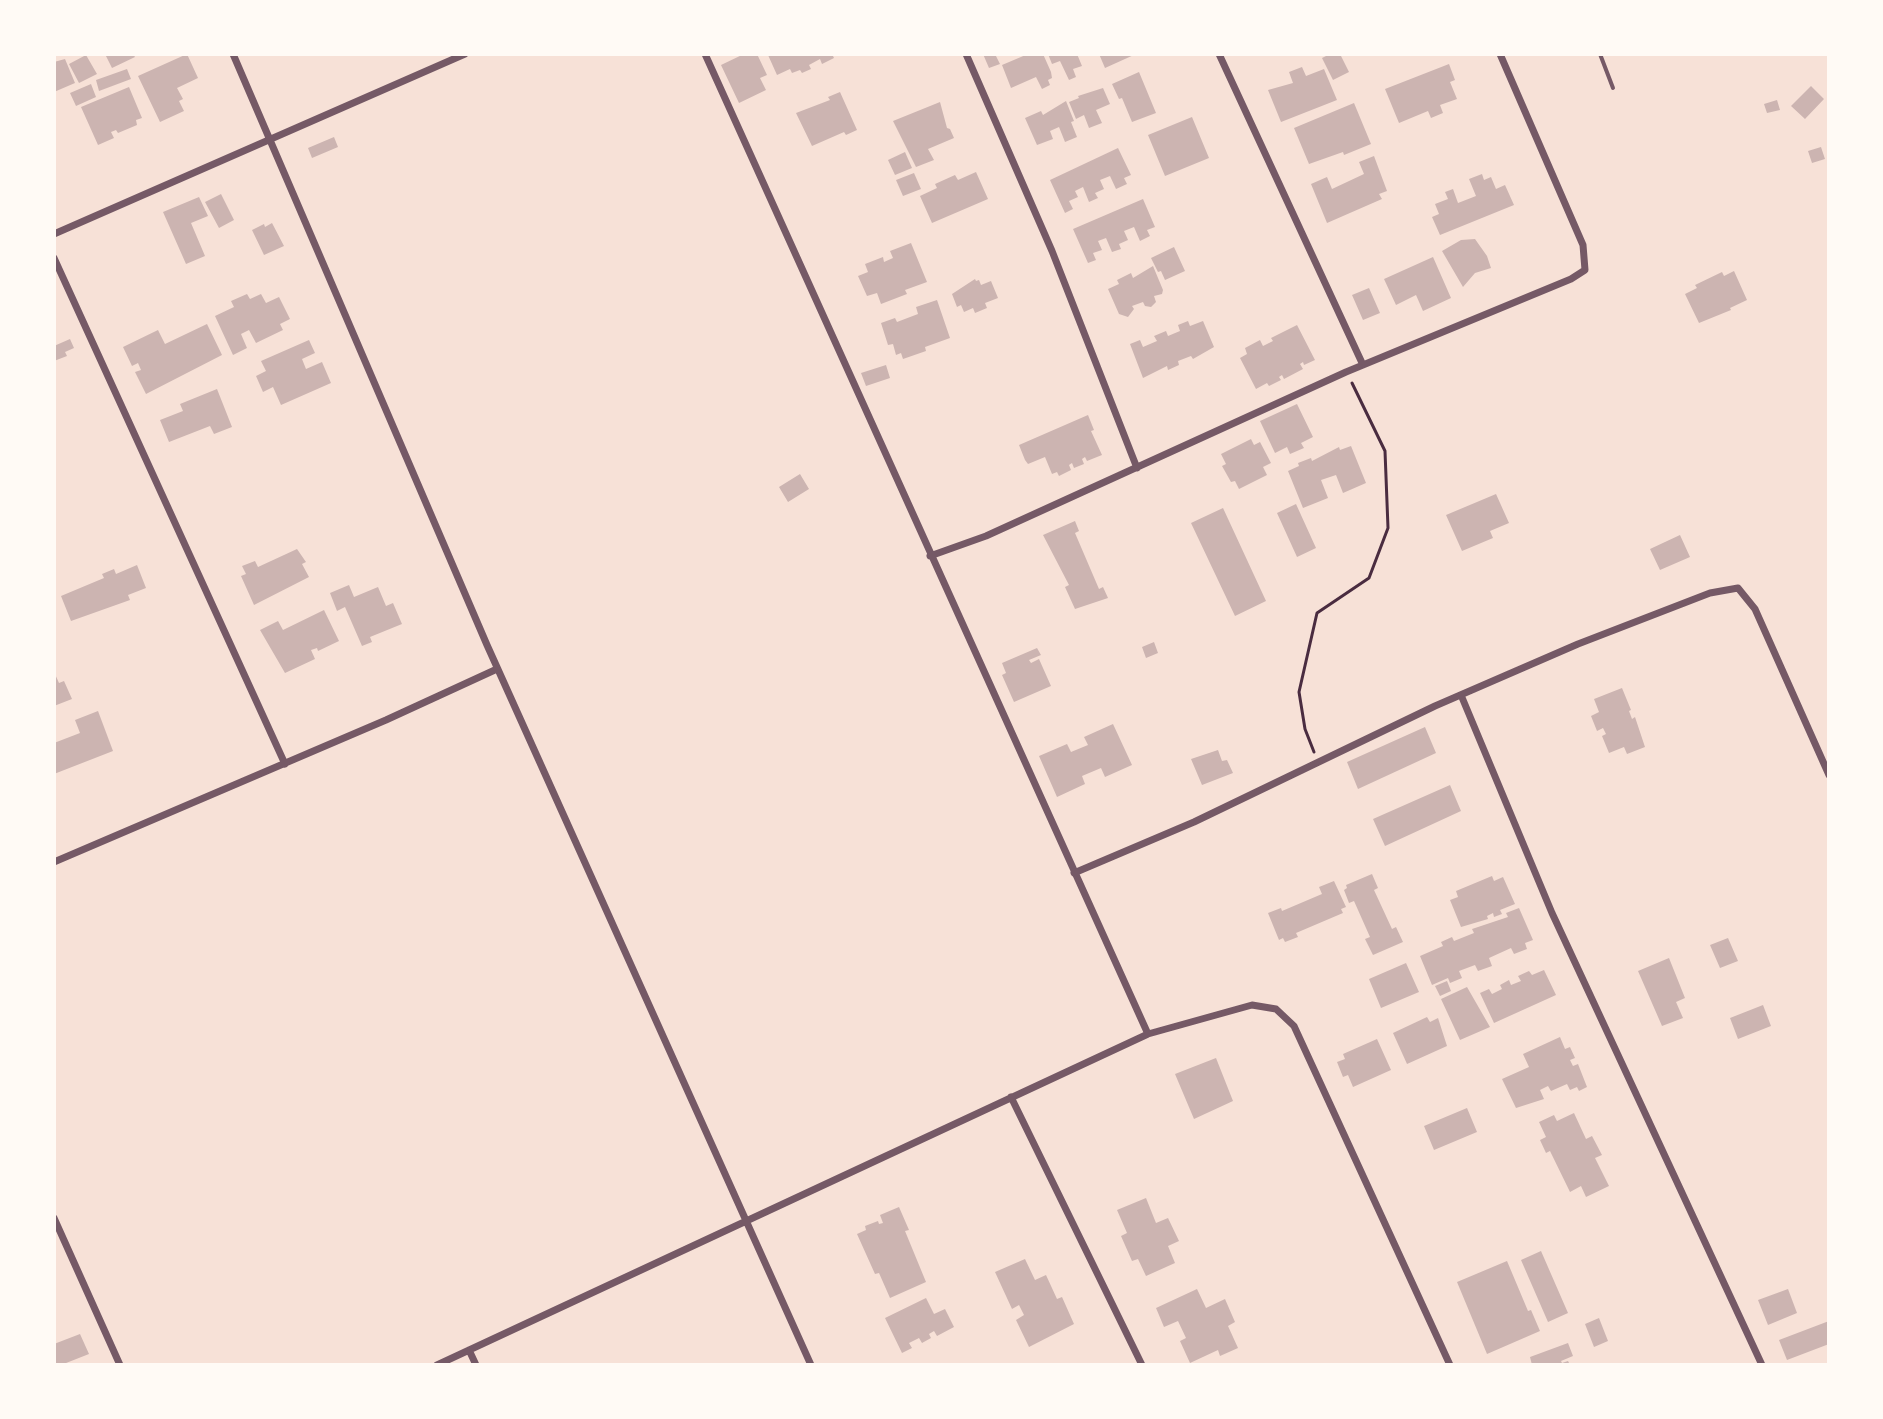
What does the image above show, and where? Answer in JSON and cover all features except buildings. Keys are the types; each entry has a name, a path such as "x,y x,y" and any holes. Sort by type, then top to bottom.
{"street":[{"path":"233,54 497,669 811,1365"},
{"path":"54,234 465,54"},
{"path":"705,54 1148,1034"},
{"path":"966,54 1052,251 1137,468"},
{"path":"1219,54 1363,365"},
{"path":"930,556 986,536 1346,372 1571,279 1585,270 1583,245 1500,54"},
{"path":"54,258 285,764"},
{"path":"1074,873 1194,822 1461,695 1578,644 1710,593 1738,588 1755,609 1829,775"},
{"path":"54,862 285,764 497,669"},
{"path":"1461,695 1552,913 1762,1365"},
{"path":"437,1365 1148,1034 1252,1005 1276,1009 1294,1026 1450,1365"},
{"path":"1011,1097 1142,1365"},
{"path":"54,1218 120,1365"},
{"path":"469,1350 476,1365"}],"lane":[{"path":"1600,54 1613,88"}],"path":[{"path":"1318,762 1305,729 1299,692 1317,613 1369,578 1388,528 1385,451 1346,372"}]}
